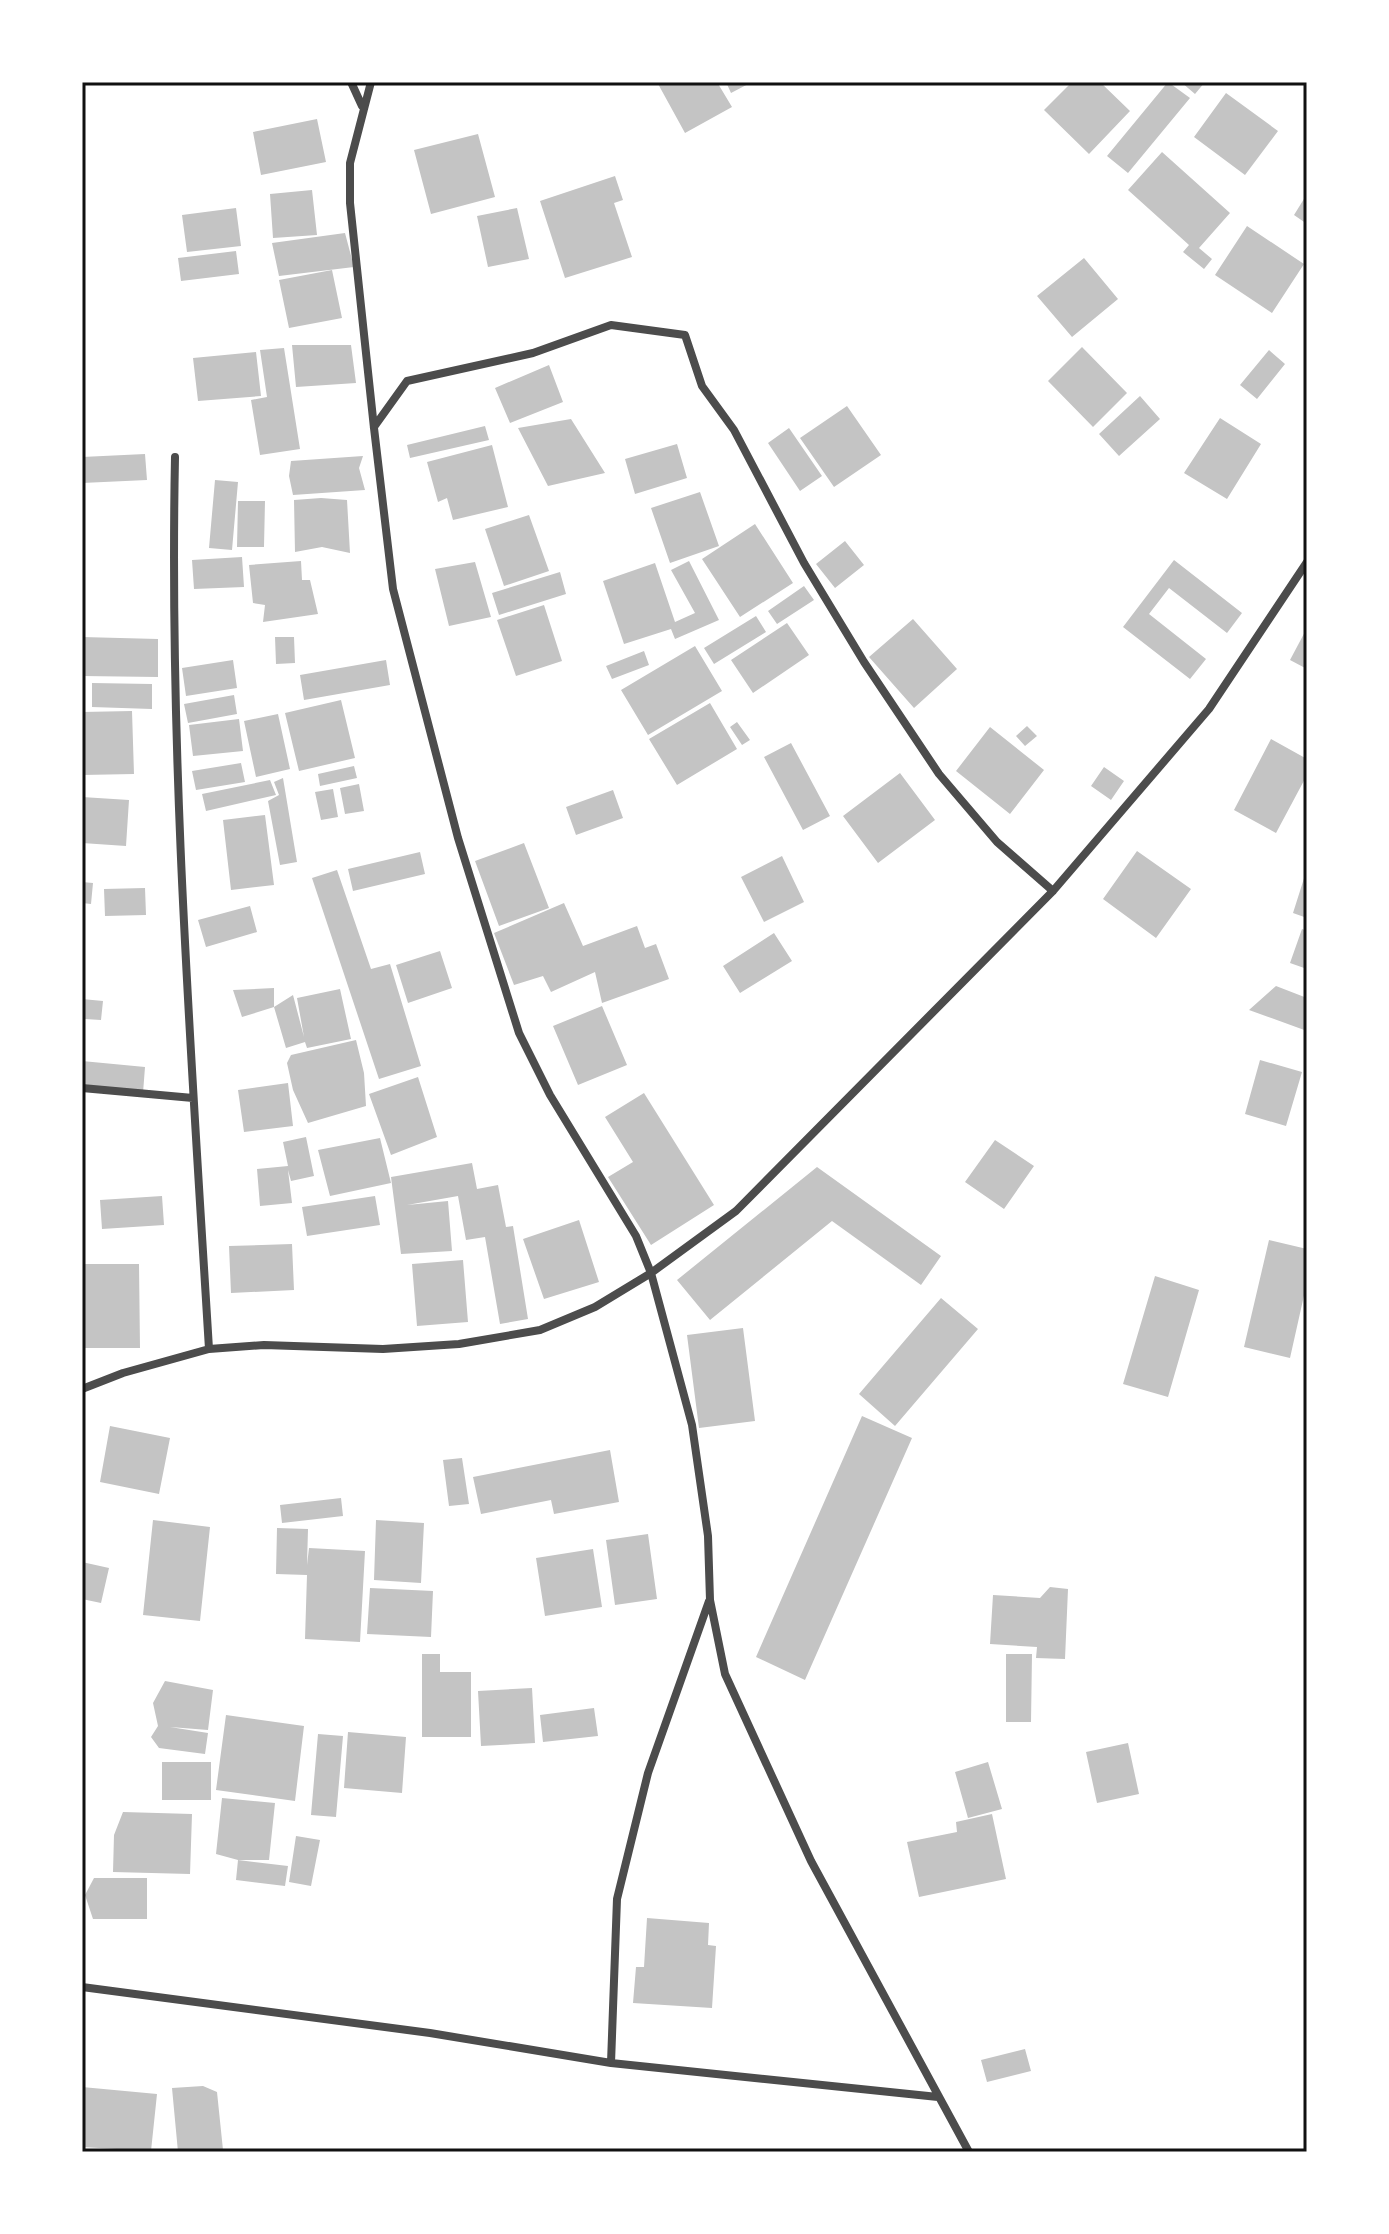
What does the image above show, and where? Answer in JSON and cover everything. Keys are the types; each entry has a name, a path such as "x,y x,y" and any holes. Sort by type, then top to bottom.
{"street":[{"path":"351,82 362,106"},
{"path":"371,82 362,106 350,163 350,203 374,428 393,589 458,838 519,1033 550,1095 636,1236 651,1273 692,1425 708,1536 710,1600 725,1674 811,1861 969,2152"},
{"path":"374,428 407,381 533,353 611,325 685,335 702,386 734,430 804,563 864,662 958,797 997,842 1053,891"},
{"path":"175,457 173,598 183,932 209,1349"},
{"path":"82,1389 123,1373 209,1349 264,1345 398,1348 459,1344 540,1330 595,1307 651,1273 736,1211 1053,891 1209,709 1307,562"},
{"path":"82,1088 193,1098"},
{"path":"611,2063 617,1899 648,1773 710,1600"},
{"path":"82,1987 430,2033 611,2063 938,2097"}],"building":[{"path":"657,82 717,82 732,107 685,133"},
{"path":"726,82 752,82 731,93"},
{"path":"1072,82 1100,82 1130,111 1089,154 1044,110"},
{"path":"1168,82 1190,98 1128,173 1107,156"},
{"path":"1181,82 1205,82 1195,94"},
{"path":"1226,93 1278,131 1245,175 1194,137"},
{"path":"317,119 326,162 261,175 253,132"},
{"path":"478,134 495,197 431,214 414,150"},
{"path":"1162,152 1230,213 1199,248 1212,259 1204,269 1183,252 1189,245 1128,190"},
{"path":"615,176 623,200 614,203 632,257 565,278 540,201"},
{"path":"312,190 317,235 273,238 270,194"},
{"path":"1307,194 1307,224 1294,215"},
{"path":"236,208 241,246 187,252 182,215"},
{"path":"517,208 529,259 488,267 477,216"},
{"path":"1247,226 1304,264 1272,313 1215,275"},
{"path":"345,233 354,267 279,276 272,243"},
{"path":"236,251 239,274 181,281 178,258"},
{"path":"1084,258 1118,299 1072,337 1037,296"},
{"path":"332,270 342,318 289,328 279,280"},
{"path":"292,345 351,345 356,383 296,387"},
{"path":"1082,347 1127,393 1093,427 1048,381"},
{"path":"284,348 300,449 260,455 251,400 267,397 260,350"},
{"path":"1269,350 1285,364 1257,399 1240,385"},
{"path":"256,352 261,396 198,401 193,358"},
{"path":"549,365 563,402 510,423 495,388"},
{"path":"1140,396 1160,419 1119,456 1099,434"},
{"path":"847,406 881,455 834,487 800,438"},
{"path":"1220,418 1261,444 1227,499 1184,473"},
{"path":"571,419 605,473 548,486 518,428"},
{"path":"485,426 489,440 410,458 407,445"},
{"path":"789,428 822,476 800,491 768,443"},
{"path":"677,444 687,478 635,494 625,459"},
{"path":"492,445 508,507 453,520 447,498 438,502 427,462"},
{"path":"145,454 147,480 82,483 82,457"},
{"path":"363,456 359,468 365,490 293,495 289,476 291,461"},
{"path":"215,480 238,482 232,550 209,548"},
{"path":"700,492 719,546 670,563 651,508"},
{"path":"294,500 347,500 350,553 322,547 295,552"},
{"path":"238,501 265,501 264,547 237,547"},
{"path":"529,515 549,571 504,586 485,529"},
{"path":"755,524 793,583 740,617 702,559"},
{"path":"845,541 864,565 835,588 816,564"},
{"path":"242,557 244,587 194,589 192,560"},
{"path":"1174,560 1242,613 1227,633 1169,588 1149,614 1206,659 1190,679 1123,627"},
{"path":"301,561 302,580 310,580 318,614 263,622 265,605 253,603 249,565"},
{"path":"689,561 719,620 675,639 671,629 624,644 603,581 655,563 675,622 695,613 671,570"},
{"path":"475,562 491,617 449,626 435,569"},
{"path":"560,572 566,594 499,615 492,593"},
{"path":"804,586 814,600 777,624 768,611"},
{"path":"544,605 562,661 516,676 497,620"},
{"path":"756,616 766,632 714,664 704,648"},
{"path":"913,619 957,669 914,708 869,657"},
{"path":"787,623 809,655 753,693 731,660"},
{"path":"1307,628 1307,669 1290,660"},
{"path":"82,637 158,639 158,677 82,676"},
{"path":"275,637 294,637 295,663 276,664"},
{"path":"695,646 722,691 648,735 621,690"},
{"path":"644,651 649,665 612,679 606,666"},
{"path":"233,660 237,688 186,696 182,668"},
{"path":"386,660 390,685 304,700 300,675"},
{"path":"92,683 152,684 152,709 92,707"},
{"path":"234,695 237,714 188,723 184,704"},
{"path":"341,700 355,758 299,771 285,713"},
{"path":"710,703 737,749 677,785 649,739"},
{"path":"132,711 134,774 82,775 82,712"},
{"path":"278,714 290,769 256,777 244,721"},
{"path":"239,719 243,751 193,756 189,725"},
{"path":"737,722 750,740 742,745 730,727"},
{"path":"1027,726 1037,736 1025,746 1016,736"},
{"path":"990,727 1044,770 1010,814 956,771"},
{"path":"1271,739 1307,759 1307,775 1276,833 1234,810"},
{"path":"791,743 830,816 803,830 764,757"},
{"path":"241,763 245,782 196,790 192,771"},
{"path":"354,766 357,778 320,786 318,774"},
{"path":"1104,767 1124,781 1111,800 1091,786"},
{"path":"900,773 935,820 878,863 843,816"},
{"path":"283,778 297,862 280,865 268,801 279,795 274,782"},
{"path":"270,780 276,795 206,811 202,794"},
{"path":"359,784 364,811 345,814 340,788"},
{"path":"333,789 338,817 321,820 315,792"},
{"path":"613,790 623,818 576,835 566,807"},
{"path":"82,797 129,800 126,846 82,843"},
{"path":"265,815 274,885 231,890 223,820"},
{"path":"524,843 549,908 499,926 475,861"},
{"path":"1137,851 1191,889 1156,938 1103,899"},
{"path":"420,852 425,874 353,891 348,869"},
{"path":"782,856 804,902 764,922 741,877"},
{"path":"337,870 371,969 390,964 421,1066 379,1079 312,878"},
{"path":"1307,872 1307,918 1293,913"},
{"path":"82,882 93,883 91,904 82,903"},
{"path":"145,888 146,915 105,916 104,889"},
{"path":"564,903 583,946 637,926 645,948 656,944 669,979 602,1003 595,972 551,992 543,976 514,985 494,933"},
{"path":"250,906 257,932 206,947 198,920"},
{"path":"1302,929 1307,931 1307,969 1290,963"},
{"path":"774,933 792,961 740,993 723,966"},
{"path":"440,951 452,988 408,1003 396,965"},
{"path":"1276,986 1307,998 1307,1031 1249,1010"},
{"path":"274,988 274,1007 242,1017 233,990"},
{"path":"340,989 351,1039 307,1048 305,1042 286,1048 274,1007 293,995 304,1037 297,998"},
{"path":"82,999 103,1001 101,1020 85,1019 82,1025"},
{"path":"602,1006 627,1065 578,1085 553,1026"},
{"path":"356,1040 364,1073 366,1106 308,1123 293,1090 287,1063 291,1055"},
{"path":"1260,1060 1302,1072 1286,1126 1245,1114"},
{"path":"82,1061 145,1067 143,1093 82,1088"},
{"path":"418,1077 437,1137 391,1155 369,1094"},
{"path":"288,1083 293,1126 244,1132 238,1090"},
{"path":"644,1093 714,1205 651,1245 608,1177 633,1162 605,1117"},
{"path":"306,1137 314,1176 291,1181 288,1170 292,1203 260,1206 257,1169 288,1166 283,1142"},
{"path":"380,1138 391,1183 330,1196 318,1150"},
{"path":"995,1140 1034,1166 1004,1209 965,1182"},
{"path":"472,1163 477,1189 498,1185 506,1227 513,1226 528,1319 500,1324 485,1237 466,1240 458,1196 407,1205 448,1201 452,1251 401,1254 391,1177"},
{"path":"817,1167 941,1256 921,1285 832,1221 710,1320 677,1280"},
{"path":"162,1196 164,1225 102,1229 100,1200"},
{"path":"375,1196 380,1225 307,1236 302,1207"},
{"path":"579,1220 599,1282 544,1299 523,1239"},
{"path":"1269,1240 1307,1249 1307,1282 1290,1358 1244,1347"},
{"path":"292,1244 294,1290 231,1293 229,1246"},
{"path":"463,1260 468,1322 417,1326 412,1264"},
{"path":"82,1264 139,1264 140,1348 82,1348"},
{"path":"1155,1276 1199,1290 1168,1397 1123,1384"},
{"path":"941,1298 978,1329 895,1426 859,1394"},
{"path":"743,1328 755,1421 699,1428 687,1335"},
{"path":"862,1416 912,1438 805,1680 756,1657"},
{"path":"110,1426 170,1438 159,1494 100,1482"},
{"path":"610,1450 619,1502 554,1514 551,1500 481,1514 473,1477"},
{"path":"462,1458 469,1504 449,1506 443,1460"},
{"path":"341,1498 343,1516 282,1523 280,1505"},
{"path":"153,1520 210,1527 200,1621 143,1615"},
{"path":"376,1520 424,1523 421,1583 374,1580"},
{"path":"277,1528 308,1529 307,1565 309,1548 365,1551 360,1642 305,1639 307,1575 276,1574"},
{"path":"648,1534 657,1599 615,1605 606,1540"},
{"path":"593,1549 602,1607 545,1616 536,1558"},
{"path":"82,1562 109,1568 101,1603 82,1599"},
{"path":"1050,1587 1068,1589 1065,1659 1036,1658 1037,1647 990,1644 993,1595 1040,1598"},
{"path":"370,1588 433,1591 431,1637 367,1634"},
{"path":"422,1654 440,1654 440,1672 471,1672 471,1737 422,1737"},
{"path":"1006,1654 1032,1654 1031,1722 1006,1722"},
{"path":"165,1681 213,1690 208,1730 170,1727 208,1733 205,1754 159,1748 151,1737 158,1726 153,1703"},
{"path":"532,1688 535,1743 481,1746 478,1691"},
{"path":"594,1708 598,1736 543,1742 540,1715"},
{"path":"226,1715 304,1726 295,1801 216,1790"},
{"path":"348,1732 406,1737 402,1793 344,1788"},
{"path":"318,1734 343,1736 336,1817 311,1815"},
{"path":"1128,1743 1139,1794 1097,1803 1086,1752"},
{"path":"162,1762 211,1762 211,1800 162,1800"},
{"path":"988,1762 1002,1809 968,1818 955,1772"},
{"path":"222,1798 275,1803 269,1860 238,1860 216,1854"},
{"path":"123,1812 192,1814 190,1874 113,1872 114,1835"},
{"path":"992,1814 1006,1879 919,1897 907,1842 957,1832 956,1822"},
{"path":"296,1836 320,1840 311,1886 289,1882"},
{"path":"238,1860 288,1866 285,1886 236,1880"},
{"path":"94,1878 147,1878 147,1919 93,1919 85,1895"},
{"path":"647,1918 709,1923 708,1945 716,1946 712,2008 633,2003 636,1967 644,1967"},
{"path":"1025,2049 1031,2071 987,2082 981,2060"},
{"path":"203,2086 217,2092 223,2150 178,2152 172,2088"},
{"path":"82,2087 157,2094 151,2151 82,2147"}]}
